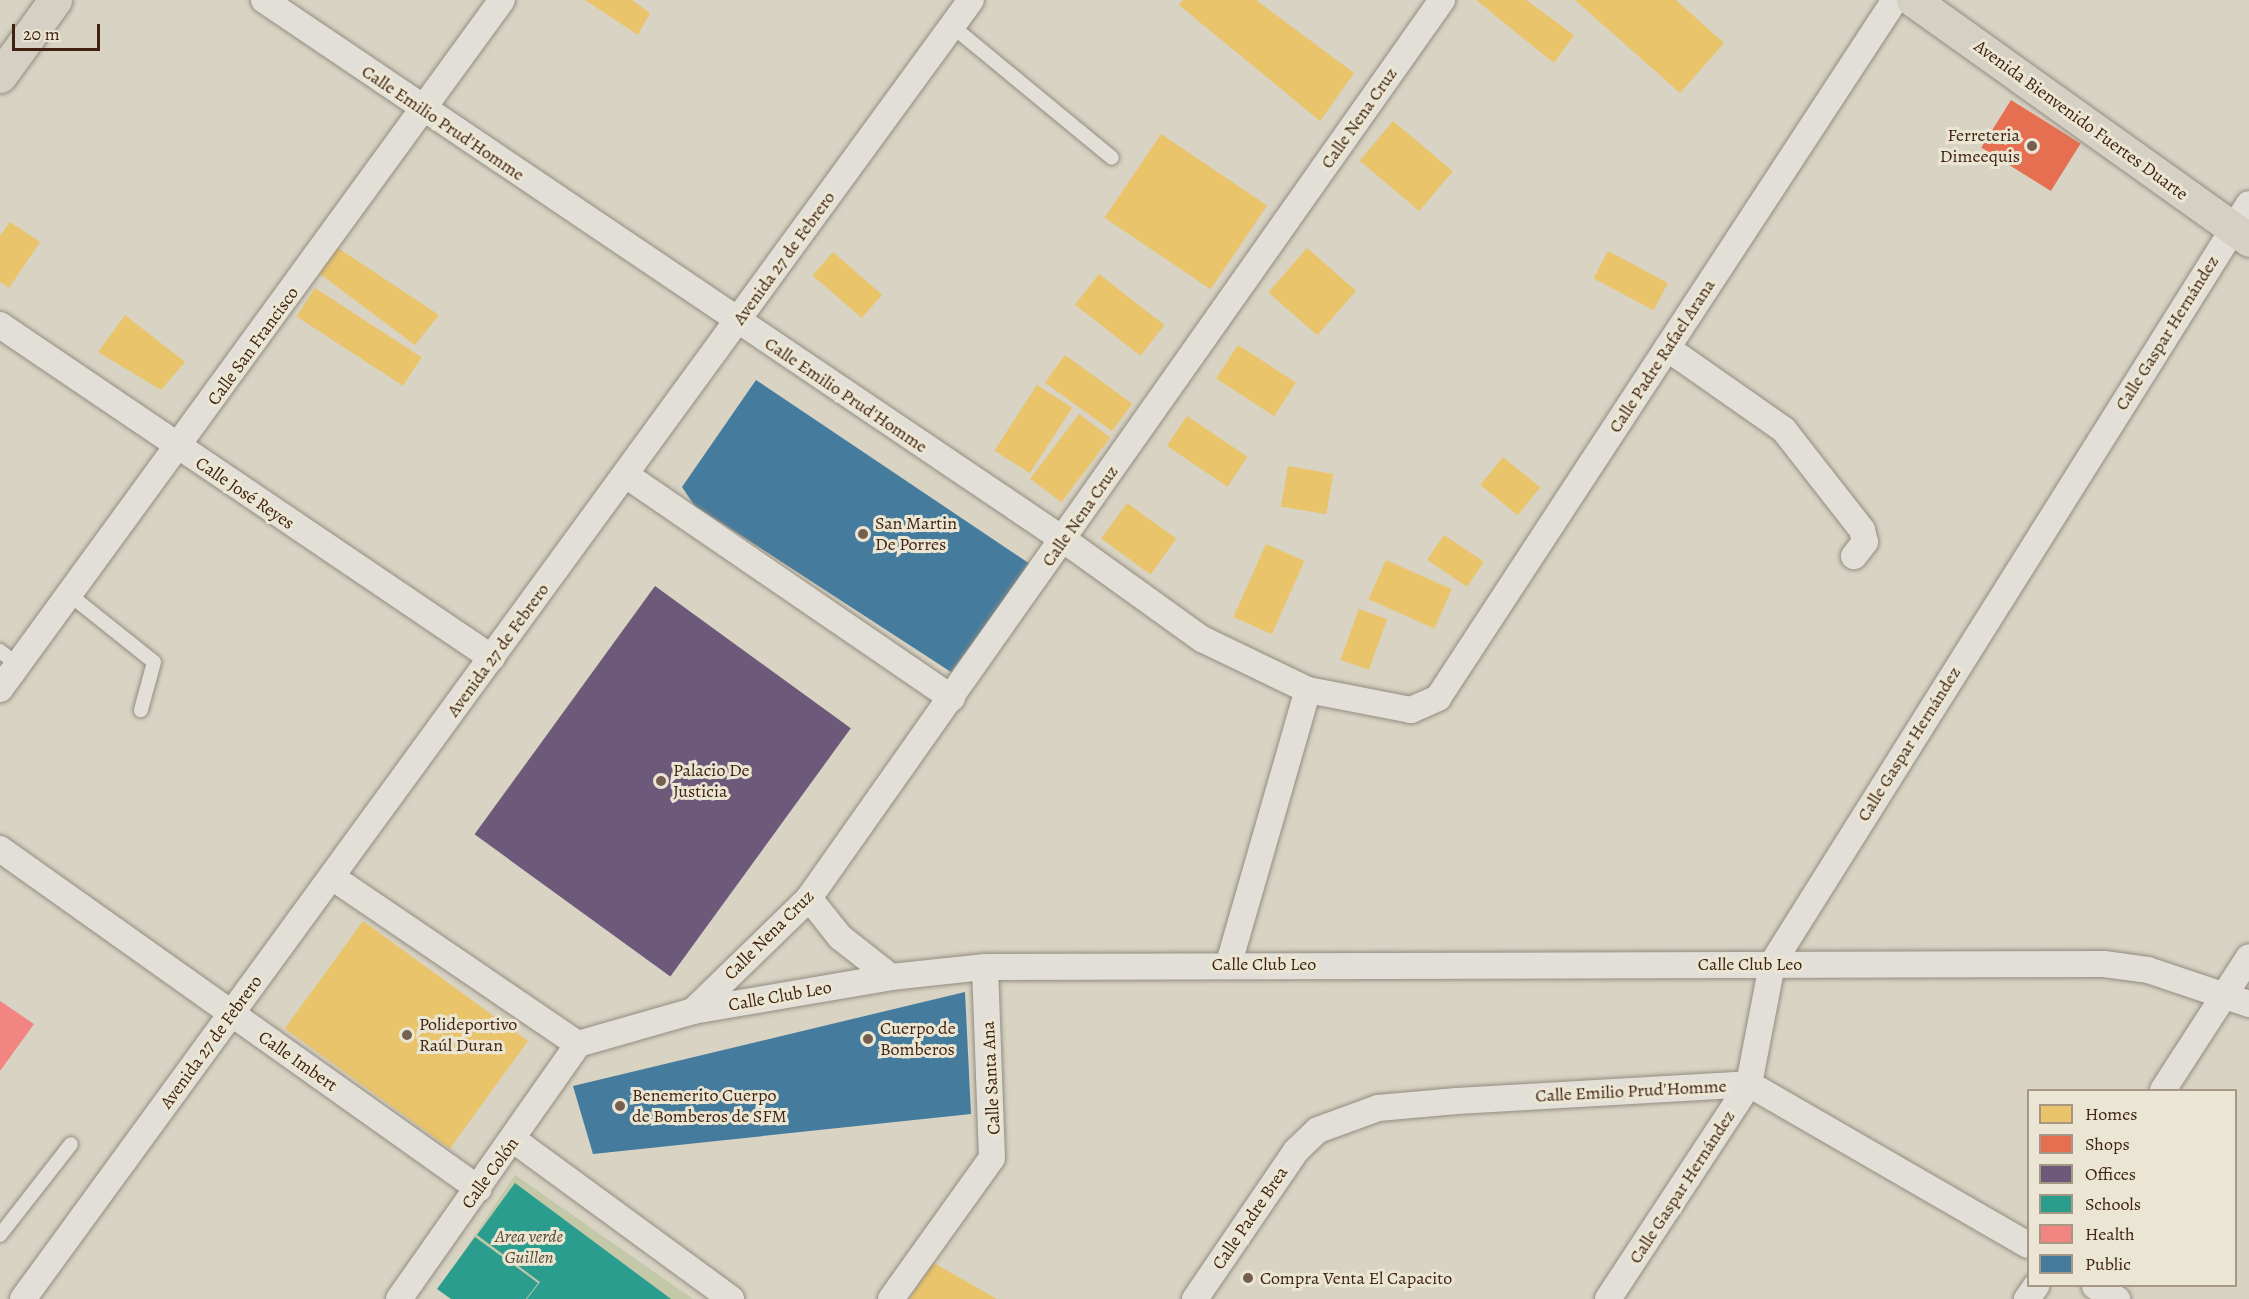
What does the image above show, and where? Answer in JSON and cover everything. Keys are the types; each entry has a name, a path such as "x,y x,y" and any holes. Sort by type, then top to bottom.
{"main road":[{"path":"0,76 55,0"},
{"name":"Avenida Bienvenido Fuertes Duarte","path":"1913,0 2244,224"}],"street":[{"name":"Calle Emilio Prud'Homme","path":"264,0 425,111 1064,540 1202,639 1308,690 1411,710 1424,707"},
{"name":"Calle San Francisco","path":"0,689 9,658 70,595 425,111 502,0"},
{"name":"Avenida 27 de Febrero","path":"23,1299 971,0"},
{"name":"Calle Nena Cruz","path":"693,1011 809,898 1064,540 1442,0"},
{"name":"Calle Padre Rafael Arana","path":"1424,707 1438,698 1894,0"},
{"name":"Calle Gaspar Hernández","path":"1608,1299 1749,1084 1772,964 2244,224"},
{"name":"Calle José Reyes","path":"0,325 178,448 492,658"},
{"path":"1667,348 1784,430 1862,530 1865,542 1854,556"},
{"path":"626,475 952,698"},
{"path":"1229,963 1308,690"},
{"name":"Calle Imbert","path":"0,849 479,1189"},
{"path":"332,877 578,1044"},
{"path":"809,898 840,937 891,977"},
{"path":"2164,1089 2249,957"},
{"name":"Calle Club Leo","path":"578,1044 693,1011 891,977 985,967 1229,963 2104,964 2148,970 2249,1004"},
{"name":"Calle Santa Ana","path":"891,1299 992,1158 985,967"},
{"name":"Calle Colón","path":"399,1299 514,1140 578,1044"},
{"name":"Calle Emilio Prud'Homme","path":"1307,1139 1344,1118 1378,1108 1749,1084 2027,1244"},
{"name":"Calle Padre Brea","path":"1195,1299 1307,1139"},
{"path":"514,1140 731,1299"},
{"path":"2097,1287 2117,1299"}],"lane":[{"path":"952,26 1113,158"},
{"path":"70,595 154,662 141,710"},
{"path":"0,1235 71,1144"}],"green space":[{"name":"Area verde Guillen","path":"515,1175 693,1299 451,1299 438,1290"}],"building: Homes":[{"path":"585,0 632,0 650,13 638,35"},
{"path":"1183,0 1256,0 1354,73 1320,121 1179,5"},
{"path":"1476,0 1526,0 1574,35 1554,63"},
{"path":"1575,0 1676,0 1724,43 1680,93"},
{"path":"1393,121 1453,171 1419,211 1360,161"},
{"path":"1161,134 1267,206 1211,289 1105,218"},
{"path":"10,222 40,242 9,288 0,282 0,236"},
{"path":"335,246 439,315 415,345 316,271"},
{"path":"1307,248 1356,291 1317,335 1268,293"},
{"path":"1608,251 1668,283 1653,310 1593,278"},
{"path":"833,252 882,295 862,318 813,275"},
{"path":"1099,274 1164,325 1140,356 1075,305"},
{"path":"315,288 422,357 403,386 296,317"},
{"path":"125,315 185,362 161,390 98,352"},
{"path":"1238,345 1296,383 1274,416 1216,379"},
{"path":"1065,355 1132,404 1112,431 1045,383"},
{"path":"1037,385 1072,408 1030,473 995,450"},
{"path":"1079,414 1110,437 1061,502 1030,479"},
{"path":"1187,416 1248,457 1227,487 1167,446"},
{"path":"1503,457 1540,487 1518,515 1480,485"},
{"path":"1288,466 1333,474 1326,514 1281,506"},
{"path":"1127,503 1176,539 1150,574 1101,539"},
{"path":"1444,535 1484,562 1467,587 1427,560"},
{"path":"1266,544 1304,561 1272,634 1233,617"},
{"path":"1386,560 1452,589 1434,629 1369,599"},
{"path":"1359,609 1387,619 1369,670 1341,660"},
{"name":"Polideportivo Raúl Duran","path":"363,921 528,1041 450,1149 285,1029"},
{"path":"932,1262 997,1299 910,1299"}],"building: Shops":[{"name":"Ferreteria Dimeequis","path":"2011,100 2081,143 2051,191 1981,147"}],"building: Offices":[{"name":"Palacio De Justicia","path":"655,586 851,728 670,977 475,834"}],"building: Schools":[{"name":"Area verde Guillen","path":"515,1183 671,1299 527,1299 540,1282 477,1235"},
{"path":"475,1237 538,1283 526,1299 451,1299 437,1289"}],"building: Health":[{"path":"0,1001 34,1024 0,1071"}],"building: Public":[{"name":"San Martin De Porres","path":"756,380 1030,564 951,672 694,505 682,487"},
{"name":"Cuerpo de Bomberos","path":"965,992 971,1114 593,1154 573,1086"}],"place":[{"name":"Ferreteria Dimeequis","path":"2032,146"},
{"name":"San Martin De Porres","path":"863,534"},
{"name":"Palacio De Justicia","path":"661,781"},
{"name":"Polideportivo Raúl Duran","path":"407,1035"},
{"name":"Cuerpo de Bomberos","path":"868,1039"},
{"name":"Benemerito Cuerpo de Bomberos de SFM","path":"620,1106"},
{"name":"Compra Venta El Capacito","path":"1248,1278"}]}
